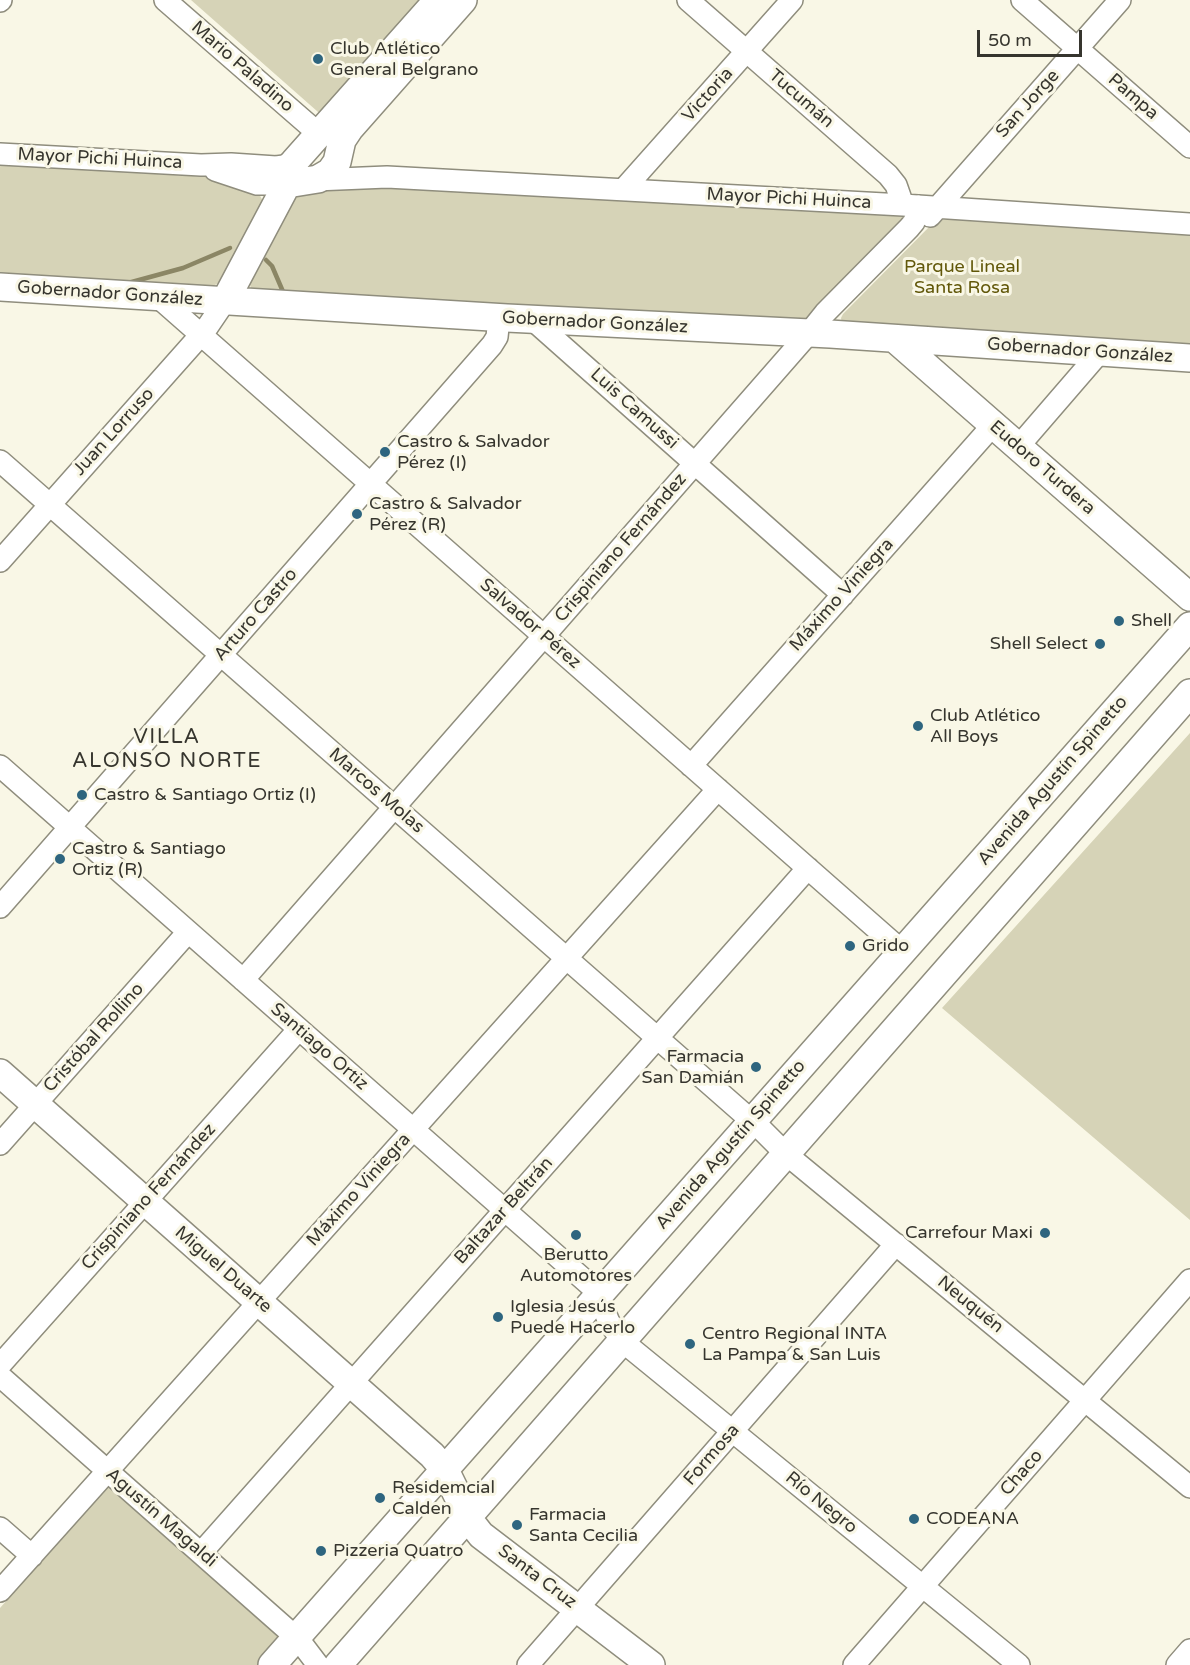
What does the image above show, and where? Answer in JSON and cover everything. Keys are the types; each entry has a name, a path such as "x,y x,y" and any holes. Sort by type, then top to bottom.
{"main road":[{"path":"315,180 330,172 333,144 438,0"},
{"path":"225,301 292,172 333,144 350,128 463,0"},
{"name":"Mayor Pichi Huinca","path":"292,172 315,180"},
{"name":"Gobernador González","path":"0,287 533,320 809,333 1190,358"},
{"name":"Eudoro Turdera","path":"895,339 1190,597"},
{"name":"Avenida Agustín Spinetto","path":"272,1665 1190,626"},
{"path":"338,1665 1188,698 1151,670"},
{"name":"Miguel Duarte","path":"0,1073 352,1383 432,1455 445,1470"},
{"name":"Santa Cruz","path":"445,1470 468,1517 481,1535 651,1665"}],"street":[{"name":"Mario Paladino","path":"165,0 333,144"},
{"name":"Tucumán","path":"688,0 891,178 898,189 919,206"},
{"name":"Victoria","path":"623,190 792,0"},
{"name":"Pampa","path":"1022,0 1190,147"},
{"name":"San Jorge","path":"919,206 1077,48 1120,0"},
{"name":"Mayor Pichi Huinca","path":"333,144 341,161 348,168 387,177"},
{"name":"Mayor Pichi Huinca","path":"0,154 201,165 257,184 292,172"},
{"name":"Mayor Pichi Huinca","path":"315,180 387,177 919,206 1190,224"},
{"name":"Crispiniano Fernández","path":"243,980 809,333 836,316 920,229 919,206"},
{"name":"Salvador Pérez","path":"158,297 902,951"},
{"name":"Juan Lorruso","path":"0,561 201,334 225,301"},
{"name":"Arturo Castro","path":"0,907 492,345 497,337 499,318"},
{"name":"Luis Camussi","path":"533,320 843,595"},
{"path":"1018,447 1100,352"},
{"name":"Máximo Viniegra","path":"691,766 993,425"},
{"name":"Marcos Molas","path":"0,461 752,1122"},
{"name":"Santiago Ortiz","path":"0,766 590,1285 598,1295 609,1322 622,1341"},
{"name":"Máximo Viniegra","path":"0,1592 718,789"},
{"name":"Baltazar Beltrán","path":"201,1553 808,868"},
{"name":"Cristóbal Rollino","path":"0,1144 188,932"},
{"name":"Crispiniano Fernández","path":"0,1365 299,1029"},
{"name":"Neuquén","path":"752,1122 786,1154 1190,1486"},
{"name":"Formosa","path":"528,1665 896,1244"},
{"name":"Chaco","path":"854,1665 1190,1280"},
{"name":"Río Negro","path":"622,1341 1019,1665"},
{"name":"Agustín Magaldi","path":"0,1376 297,1637 318,1665"},
{"path":"0,1528 32,1556"},
{"path":"1177,1665 1190,1650"}],"green space":[{"name":"Club Atlético General Belgrano","path":"191,0 431,0 326,119"},
{"path":"0,165 210,177 259,194 263,201 222,279 208,288 0,277"},
{"path":"352,183 899,215 906,220 810,322 254,290 251,288 249,282 297,193"},
{"name":"Parque Lineal Santa Rosa","path":"940,220 1190,235 1190,349 842,324 843,314 930,226"},
{"path":"1190,733 1190,1220 942,1008"},
{"path":"110,1485 281,1638 257,1665 0,1665 0,1608"}],"waterway":[{"path":"128,283 183,268 230,248"},
{"path":"266,260 272,266 284,294"}],"place":[{"name":"Club Atlético General Belgrano","path":"318,59"},
{"name":"Castro & Salvador Pérez (I)","path":"385,452"},
{"name":"Castro & Salvador Pérez (R)","path":"357,514"},
{"name":"Shell","path":"1119,621"},
{"name":"Shell Select","path":"1100,644"},
{"name":"Club Atlético All Boys","path":"918,726"},
{"name":"Castro & Santiago Ortiz (I)","path":"82,795"},
{"name":"Castro & Santiago Ortiz (R)","path":"60,859"},
{"name":"Grido","path":"850,946"},
{"name":"Farmacia San Damián","path":"756,1067"},
{"name":"Carrefour Maxi","path":"1045,1233"},
{"name":"Berutto Automotores","path":"576,1235"},
{"name":"Iglesia Jesús Puede Hacerlo","path":"498,1317"},
{"name":"Centro Regional INTA La Pampa & San Luis","path":"690,1344"},
{"name":"Residemcial Calden","path":"380,1498"},
{"name":"CODEANA","path":"914,1519"},
{"name":"Farmacia Santa Cecilia","path":"517,1525"},
{"name":"Pizzeria Quatro","path":"321,1551"}],"district":[{"name":"VILLA ALONSO NORTE","path":"167,749"}]}
